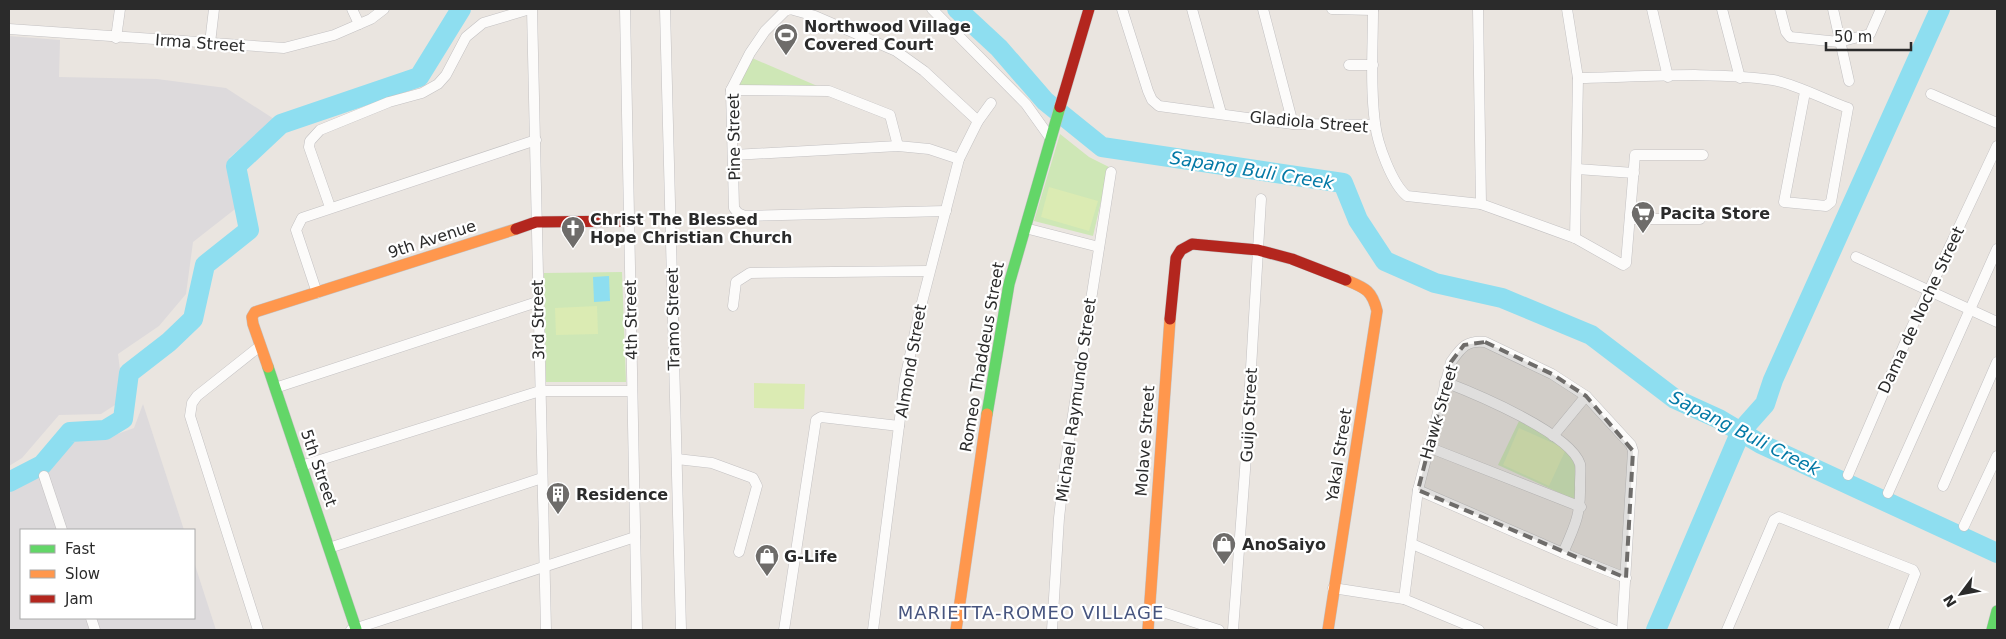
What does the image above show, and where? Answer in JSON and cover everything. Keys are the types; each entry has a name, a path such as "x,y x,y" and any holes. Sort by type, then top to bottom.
{"street":[{"path":"116,38 120,9"},
{"path":"210,43 214,9"},
{"path":"352,9 359,24"},
{"name":"Irma Street","path":"9,29 116,38 284,48 334,35 371,19 384,9"},
{"path":"330,207 309,147 314,134 389,102 422,93 438,84 446,75 466,37 483,23 531,9"},
{"name":"3rd Street","path":"531,9 536,140 537,302 546,630"},
{"name":"4th Street","path":"625,9 637,630"},
{"name":"Tramo Street","path":"665,9 681,630"},
{"name":"Pine Street","path":"946,211 745,216 738,213 734,208 731,90 740,70 765,31 785,11 790,9 815,16 896,52 924,71 978,120"},
{"path":"932,9 1053,133"},
{"name":"Romeo Thaddeus Street","path":"956,630 981,453 1009,284 1089,9"},
{"name":"Gladiola Street","path":"1122,9 1152,100 1160,106 1169,109 1221,113 1293,124 1375,125 1386,161 1397,185 1407,196 1481,204 1574,238 1620,264 1626,263 1630,219"},
{"path":"1192,9 1221,113"},
{"path":"1262,9 1293,124"},
{"path":"1332,9 1373,9 1375,125"},
{"path":"1478,9 1481,204"},
{"path":"1567,9 1578,78 1574,238"},
{"path":"1652,9 1668,76"},
{"path":"1722,9 1740,78"},
{"path":"1780,9 1786,32 1790,37 1839,42 1870,34 1881,9"},
{"path":"1833,9 1849,81"},
{"path":"1349,66 1374,65"},
{"path":"1578,78 1668,76 1775,80 1848,108 1831,202 1826,206 1784,202 1805,92"},
{"path":"731,90 829,91 890,116 898,146"},
{"path":"1931,94 1997,124"},
{"name":"Almond Street","path":"873,630 905,379 929,271 959,159 978,120 992,103"},
{"path":"317,294 298,236 297,226 302,218 330,207 536,140"},
{"path":"734,155 898,146 929,149 959,159"},
{"name":"Dama de Noche Street","path":"1848,475 1929,291 1997,146"},
{"path":"1700,219 1630,219 1636,155 1703,155"},
{"path":"1577,169 1634,173"},
{"name":"Michael Raymundo Street","path":"1052,630 1059,518 1065,466 1111,172"},
{"name":"Guijo Street","path":"1233,630 1261,199"},
{"name":"9th Avenue","path":"252,317 255,312 261,309 317,294 536,222 629,220"},
{"path":"1025,228 1099,247"},
{"name":"Molave Street","path":"1148,630 1176,254 1184,247 1192,244 1258,250"},
{"path":"1888,493 1997,249"},
{"name":"Yakal Street","path":"1258,250 1292,259 1366,288 1374,299 1377,311 1328,630"},
{"path":"1856,257 1997,322"},
{"path":"733,306 736,282 750,273 929,271"},
{"path":"274,388 537,302"},
{"name":"5th Street","path":"252,317 260,346 329,548 353,629"},
{"name":"Hawk Street","path":"1404,599 1418,490 1451,362 1464,345 1474,341 1485,342 1552,374 1586,396 1631,445 1633,452 1622,630"},
{"path":"258,630 190,416 192,403 197,396 260,346"},
{"path":"1943,486 1997,362"},
{"path":"1445,382 1481,396 1571,448 1580,465 1580,507 1576,524 1563,553"},
{"path":"301,466 540,390 632,391"},
{"path":"1553,436 1586,396"},
{"path":"784,630 814,424 821,417 899,426"},
{"path":"1428,447 1580,507"},
{"path":"1964,526 1997,456"},
{"path":"677,460 712,463 753,478 756,482 757,486 739,552"},
{"path":"44,476 62,529"},
{"path":"329,548 542,478"},
{"path":"1418,490 1563,553 1626,578"},
{"path":"1727,630 1774,520 1779,517 1914,570 1915,574 1893,630"},
{"path":"353,629 636,536"},
{"path":"1412,544 1614,630"},
{"path":"1333,588 1404,599 1479,630"},
{"path":"1150,608 1219,630"},
{"path":"1992,630 1997,611"}],"highlighted area":[{"path":"1485,342 1552,374 1586,396 1633,451 1626,578 1418,490 1451,362 1464,345"}],"shaded area":[{"path":"9,36 60,40 59,77 157,79 226,88 274,119 229,158 239,206 193,242 186,294 159,326 118,354 122,386 115,405 101,414 59,415 22,458 9,466"},
{"path":"143,404 184,529 20,529 20,619 195,619 195,565 216,630 9,630 9,489 46,472 71,441 106,438 134,428"}],"green space":[{"path":"752,58 822,88 736,85"},
{"path":"1060,134 1089,157 1109,167 1093,236 1034,221"},
{"path":"1049,187 1098,201 1089,231 1041,217"},
{"path":"622,272 626,382 546,382 544,273"},
{"path":"597,306 598,334 556,335 555,308"},
{"path":"754,383 805,384 804,409 754,408"},
{"path":"1519,421 1545,433 1566,450 1576,470 1577,501 1498,465"},
{"path":"1519,428 1566,449 1549,486 1503,465"}],"water":[{"path":"609,276 610,301 594,302 593,277"}],"waterway":[{"name":"Sapang Buli Creek","path":"9,482 42,465 70,432 105,430 123,419 129,373 169,342 193,319 205,265 249,230 236,166 281,124 419,77 461,9"},
{"name":"Sapang Buli Creek","path":"957,9 999,48 1045,101 1102,147 1343,183 1358,220 1385,261 1435,283 1502,298 1591,335 1675,399 1719,419 1761,444 1997,553"},
{"path":"1656,630 1741,431 1765,404 1773,380 1940,9"}],"traffic: fast":[{"path":"987,414 1009,284 1060,107"},
{"path":"268,367 356,629"},
{"path":"1992,630 1997,611"}],"traffic: slow":[{"path":"268,367 253,324 252,317 255,312 516,229"},
{"path":"1328,630 1377,311 1370,294 1358,285 1346,280"},
{"path":"1148,630 1170,319"},
{"path":"956,630 987,414"}],"traffic: jam":[{"path":"1060,107 1089,9"},
{"path":"516,229 536,222 629,221"},
{"path":"1170,319 1176,258 1181,250 1192,244 1258,250 1292,259 1346,280"}],"place":[{"name":"Northwood Village Covered Court","path":"786,56"},
{"name":"Pacita Store","path":"1643,234"},
{"name":"Christ The Blessed Hope Christian Church","path":"573,249"},
{"name":"Residence","path":"558,515"},
{"name":"AnoSaiyo","path":"1224,565"},
{"name":"G-Life","path":"767,577"}],"district":[{"name":"MARIETTA-ROMEO VILLAGE","path":"1031,612"}]}
